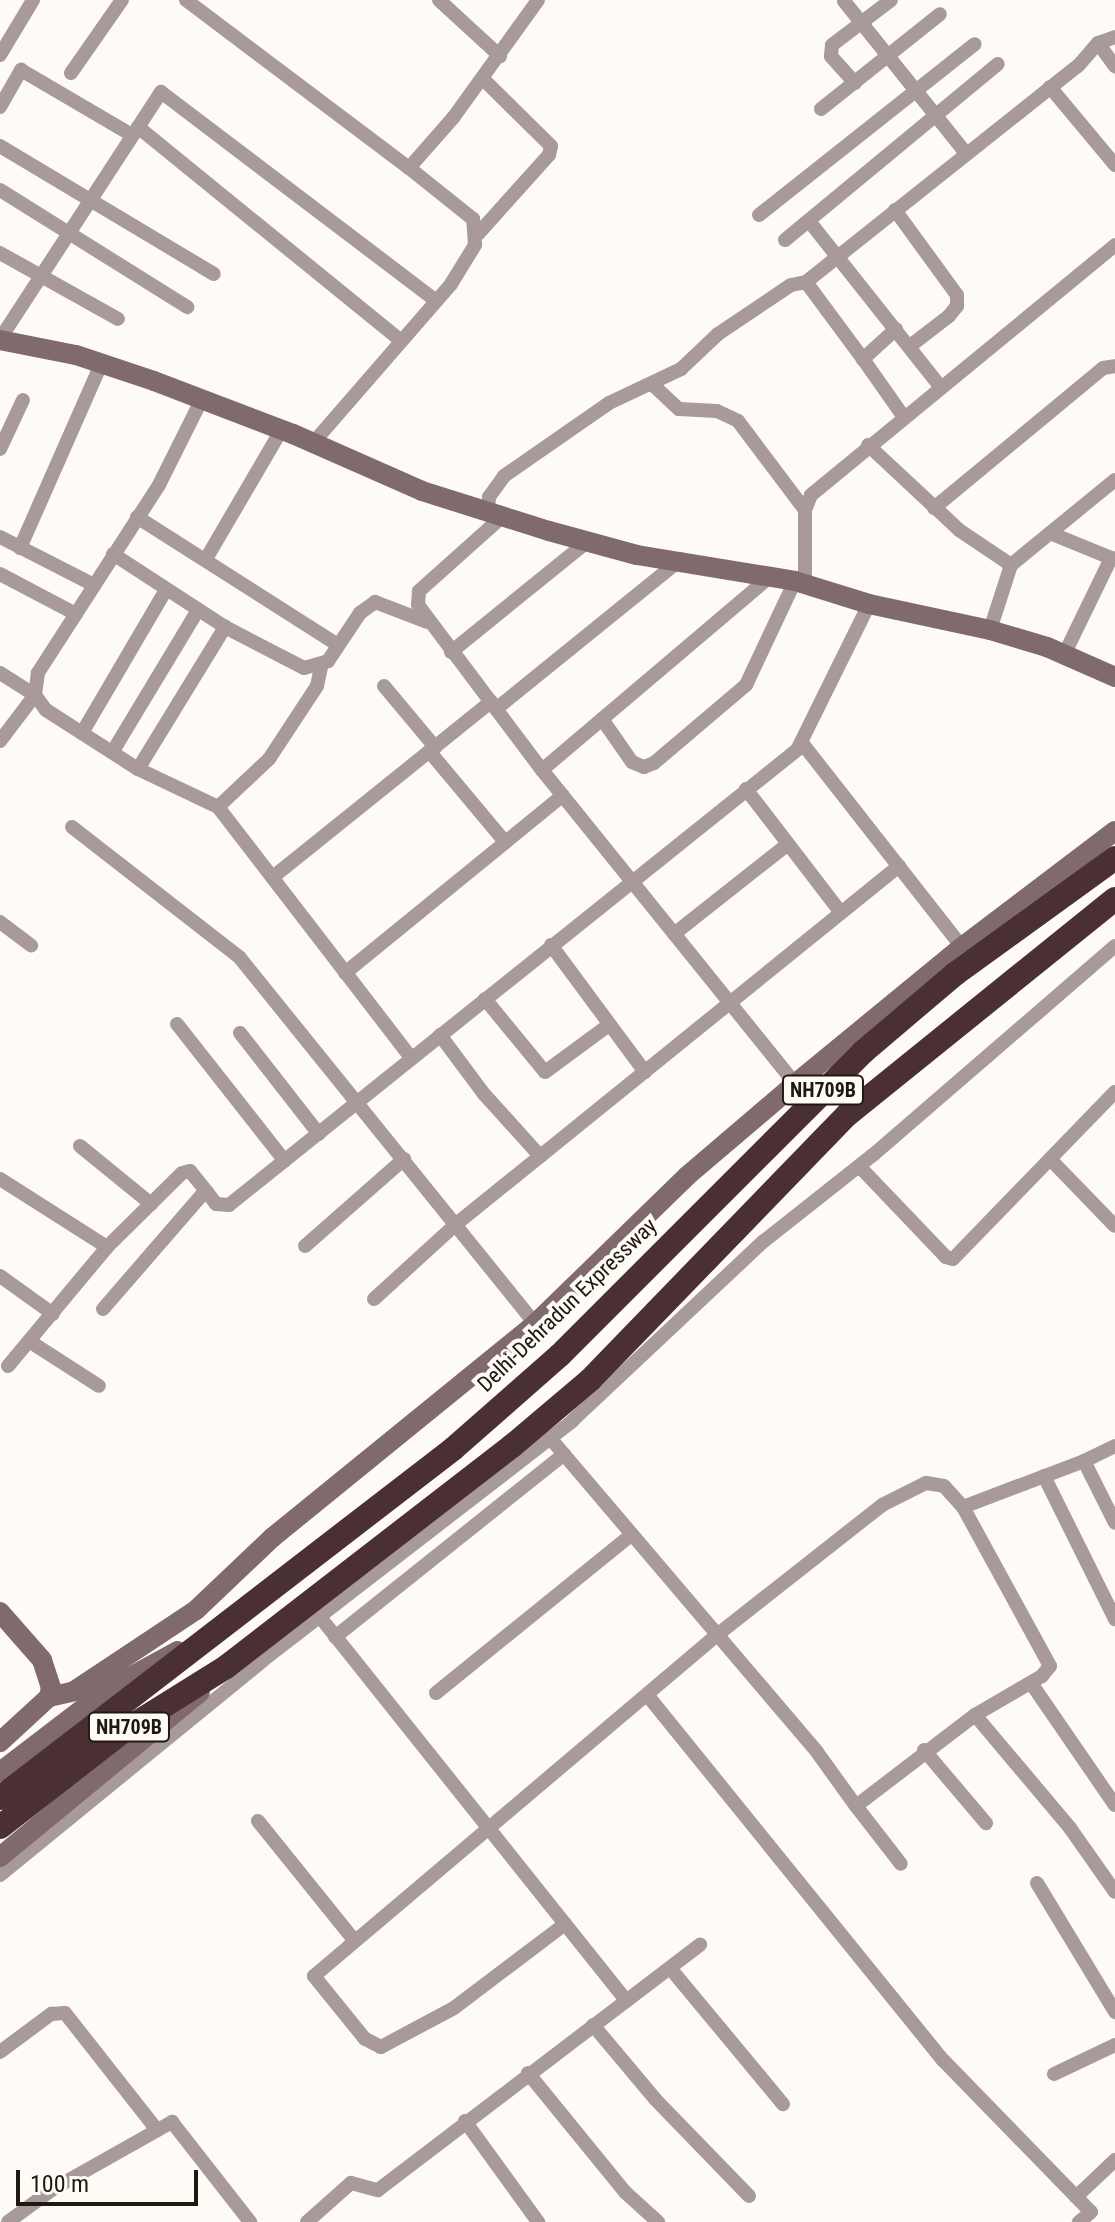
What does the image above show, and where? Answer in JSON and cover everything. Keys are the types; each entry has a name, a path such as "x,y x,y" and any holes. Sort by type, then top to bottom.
{"highway":[{"name":"Delhi-Dehradun Expressway","path":"0,1798 168,1673 200,1639 453,1449 560,1355 863,1052 955,974 1115,858"},
{"name":"Delhi-Dehradun Expressway","path":"0,1827 20,1782 122,1732 226,1667 463,1485 590,1380 847,1115 1115,899"}],"street":[{"path":"0,55 33,0"},
{"path":"71,73 122,0"},
{"path":"186,0 473,219 478,234"},
{"path":"439,0 500,56"},
{"path":"409,168 483,79 538,0"},
{"path":"855,83 830,51 891,0"},
{"path":"844,1 965,152"},
{"path":"821,109 940,14"},
{"path":"496,513 489,497 504,476 609,403 653,385 681,369 718,334 791,285 806,282 1050,87 1098,43 1115,37"},
{"path":"1098,43 1115,66"},
{"path":"759,215 975,44"},
{"path":"785,240 937,118 998,64"},
{"path":"0,107 21,70 135,131 400,340"},
{"path":"313,443 467,262 478,234 549,155 551,146 483,79"},
{"path":"1050,87 1115,165"},
{"path":"435,300 161,92 89,198 0,340 101,364 202,399 282,429 422,491 637,555 682,559 800,582 869,604 990,630 1064,655 1115,677"},
{"path":"0,146 214,274"},
{"path":"0,190 187,307"},
{"path":"895,210 957,295 957,306 949,316 910,346"},
{"path":"809,221 940,386"},
{"path":"602,719 632,762 644,767 654,763 746,685 800,582 805,510 824,481 1115,245"},
{"path":"0,253 39,280 118,319"},
{"path":"806,282 903,416"},
{"path":"863,359 896,329"},
{"path":"20,548 101,364"},
{"path":"934,508 1103,368 1115,366"},
{"path":"653,385 679,409 717,411 738,421 805,510"},
{"path":"0,741 35,695 38,673 137,517 202,399"},
{"path":"0,449 23,400"},
{"path":"206,559 282,429"},
{"path":"868,445 934,508 1011,565"},
{"path":"990,630 1011,565 1115,480"},
{"path":"496,513 419,591 418,605 427,622 542,770 795,1084"},
{"path":"137,517 338,645"},
{"path":"1050,533 1113,559 1064,655"},
{"path":"0,537 94,585"},
{"path":"451,652 588,541"},
{"path":"113,554 225,627 293,664 321,667"},
{"path":"273,877 432,749 494,705 682,559"},
{"path":"0,574 76,614"},
{"path":"542,770 771,576"},
{"path":"82,733 166,590"},
{"path":"218,807 269,759 317,686 321,667 360,613 375,602 427,622"},
{"path":"8,1366 107,1247 188,1170 225,1207 802,743 869,604"},
{"path":"113,751 198,610"},
{"path":"138,769 225,627"},
{"path":"0,673 35,695 46,710 138,769 218,807 411,1058"},
{"path":"384,686 505,842"},
{"path":"802,743 962,947"},
{"path":"746,789 841,913"},
{"path":"345,973 563,795"},
{"path":"72,827 218,937 358,1102 535,1324"},
{"path":"0,1742 49,1697 74,1691 196,1610 273,1537 535,1324 675,1187 795,1084 962,947 1115,831"},
{"path":"674,934 788,844"},
{"path":"374,1299 455,1225 899,866"},
{"path":"0,922 31,945"},
{"path":"551,945 645,1072"},
{"path":"0,1875 320,1617 550,1438 764,1241 859,1166 1115,946"},
{"path":"485,999 545,1072 609,1025"},
{"path":"177,1024 285,1161"},
{"path":"240,1033 319,1134"},
{"path":"440,1035 484,1094 540,1156"},
{"path":"859,1166 950,1259 1115,1092"},
{"path":"80,1146 151,1204"},
{"path":"305,1246 404,1159"},
{"path":"1050,1159 1115,1226"},
{"path":"0,1179 107,1247"},
{"path":"103,1309 207,1192"},
{"path":"0,1276 53,1314"},
{"path":"29,1341 99,1386"},
{"path":"550,1438 717,1635 901,1864"},
{"path":"963,1507 1115,1446"},
{"path":"335,1637 564,1454"},
{"path":"1084,1461 1115,1523"},
{"path":"1044,1476 1115,1619"},
{"path":"565,1924 454,2008 381,2047 365,2039 314,1976 717,1635 896,1495 935,1483 963,1507 1048,1661 1047,1672 924,1750 856,1806"},
{"path":"436,1693 632,1534"},
{"path":"0,1612 42,1660 49,1697"},
{"path":"320,1617 626,2000"},
{"path":"0,1857 226,1667"},
{"path":"1031,1683 1115,1805"},
{"path":"648,1696 943,2060 1076,2197 1090,2219"},
{"path":"975,1715 1070,1828 1115,1892"},
{"path":"924,1750 986,1823"},
{"path":"258,1821 354,1940"},
{"path":"1037,1883 1115,2012"},
{"path":"307,2222 351,2183 378,2190 700,1945"},
{"path":"670,1968 783,2104"},
{"path":"0,2052 51,2014 65,2013 157,2130"},
{"path":"593,2025 655,2099 749,2196"},
{"path":"1054,2074 1115,2045"},
{"path":"528,2073 625,2192 658,2222"},
{"path":"465,2121 538,2222"},
{"path":"8,2222 53,2189 176,2122 250,2222"},
{"path":"1076,2197 1115,2160"}]}
